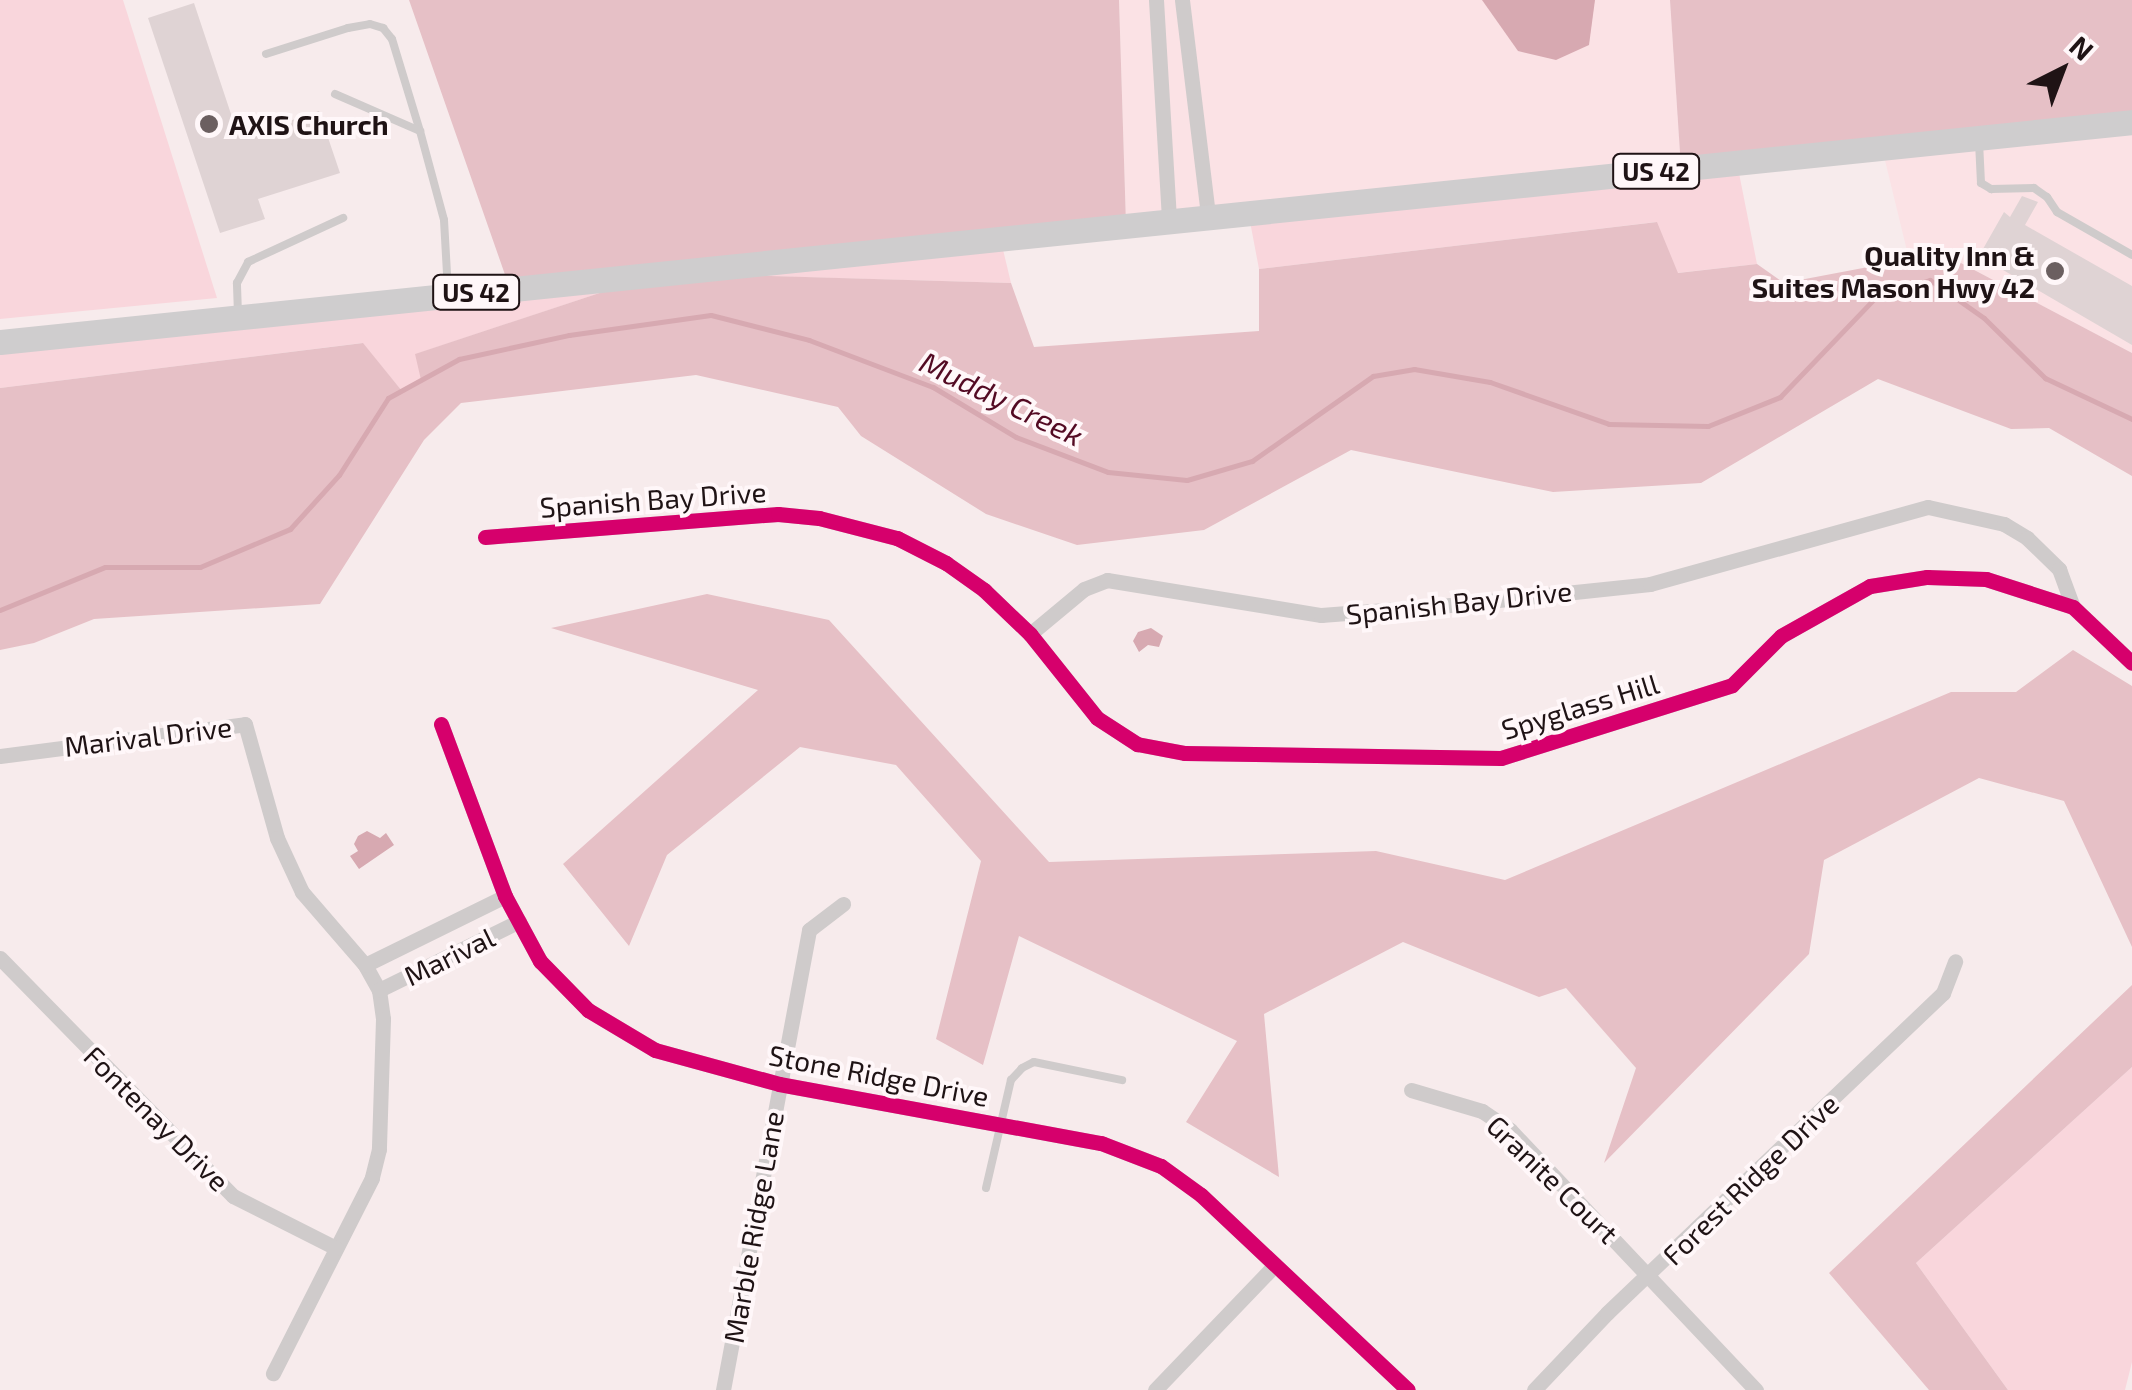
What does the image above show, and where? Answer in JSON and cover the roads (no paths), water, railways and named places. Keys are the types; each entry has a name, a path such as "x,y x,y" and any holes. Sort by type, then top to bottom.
{"main road":[{"name":"US 42","path":"0,342 2132,122"}],"street":[{"path":"1156,0 1169,219"},
{"path":"1182,0 1208,215"},
{"name":"Spanish Bay Drive","path":"485,538 778,514 819,518 898,538 946,563 984,590 1030,634 1084,589 1107,580 1321,615 1451,604 1650,584 1928,507 2004,524 2026,538 2059,569 2074,607"},
{"name":"Spyglass Hill","path":"1030,634 1097,718 1137,744 1185,753 1501,758 1732,685 1781,636 1870,586 1926,578 1986,579 2074,607 2132,662"},
{"name":"Marival Drive","path":"0,756 246,724 277,838 302,892 366,966 379,990 383,1019 378,1149 372,1178 272,1373"},
{"name":"Stone Ridge Drive","path":"441,724 505,896 540,961 588,1010 656,1050 779,1084 1101,1142 1161,1166 1201,1195 1408,1390"},
{"name":"Marival","path":"366,966 505,896"},
{"name":"Marble Ridge Lane","path":"723,1390 808,930 843,904"},
{"name":"Marival","path":"379,990 518,921"},
{"name":"Fontenay Drive","path":"0,958 233,1196 336,1248"},
{"name":"Forest Ridge Drive","path":"1534,1390 1560,1359 1944,993 1955,962"},
{"name":"Granite Court","path":"1411,1090 1482,1111 1510,1130 1756,1390"},
{"path":"1155,1390 1275,1265"}],"lane":[{"path":"266,54 370,24 383,28 392,39 444,220 448,296"},
{"path":"335,94 420,131"},
{"path":"1979,138 1981,184 1991,189 2034,188 2047,197 2057,212 2132,255"},
{"path":"238,317 237,282 248,262 344,218"},
{"path":"986,1188 1011,1080 1034,1062 1122,1080"}],"waterway":[{"name":"Muddy Creek","path":"0,610 105,567 200,567 290,529 339,475 388,398 459,359 569,335 711,315 809,340 933,387 1016,437 1108,472 1187,480 1252,461 1373,376 1414,369 1490,382 1609,424 1708,426 1780,397 1875,298 1930,280 1984,318 2045,378 2132,419"}],"place":[{"name":"AXIS Church","path":"209,124"},
{"name":"Quality Inn & Suites Mason Hwy 42","path":"2055,271"}]}
